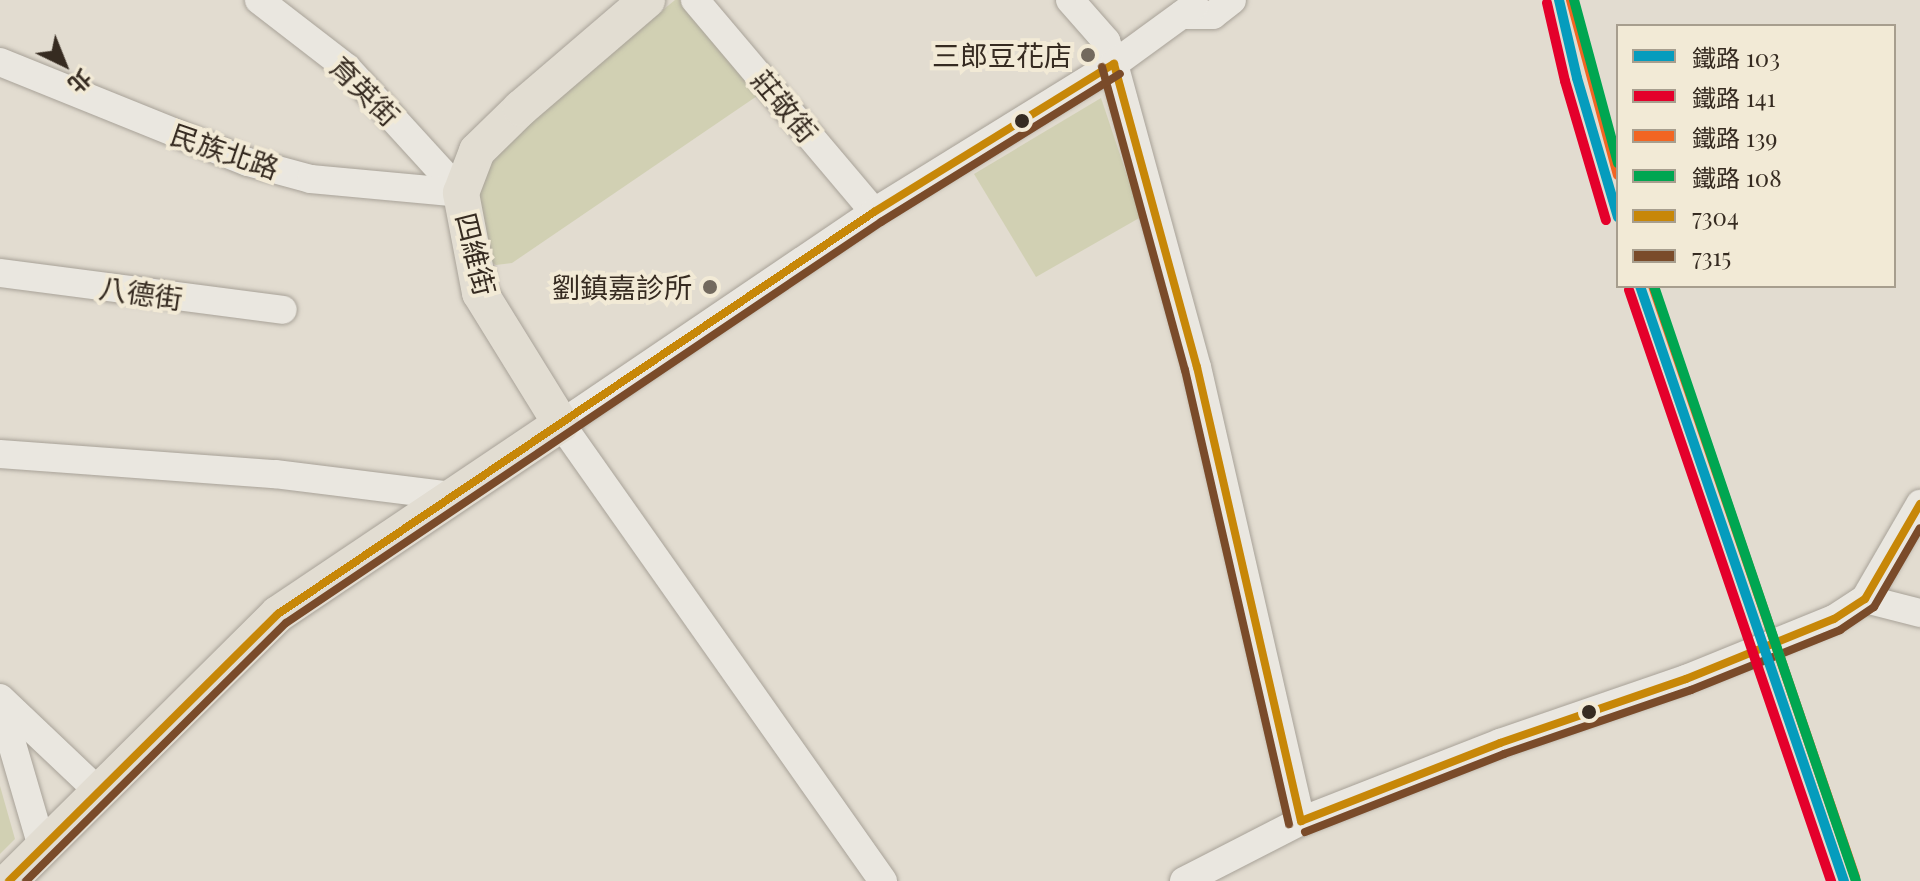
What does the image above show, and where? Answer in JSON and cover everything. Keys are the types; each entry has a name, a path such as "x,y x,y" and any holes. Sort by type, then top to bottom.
{"main road":[{"name":"四維街","path":"561,424 480,293 461,193 477,151 646,0"},
{"path":"9,881 278,614 561,424"}],"street":[{"name":"育英街","path":"259,0 347,68 461,193"},
{"name":"莊敬街","path":"695,0 874,212"},
{"path":"1070,0 1106,41 1114,64 1197,367 1301,821"},
{"path":"883,881 561,424 874,212 1114,64 1188,7 1213,15 1232,0"},
{"name":"民族北路","path":"0,62 190,141 260,165 311,179 461,193"},
{"name":"八德街","path":"0,273 283,310"},
{"path":"0,454 275,474 452,496"},
{"path":"1184,881 1301,821 1500,743 1686,679 1834,619 1865,599 1920,504"},
{"path":"1865,599 1920,613"},
{"path":"0,700 98,791"},
{"path":"0,700 42,847"}],"green space":[{"path":"675,0 680,0 760,94 512,263 496,265 483,255 474,196 489,162 533,117"},
{"path":"1101,98 1141,217 1036,277 974,174"},
{"path":"0,786 15,839 0,854"}],"rail line":[{"name":"103","path":"1559,0 1577,78 1616,210"},
{"name":"139","path":"1571,0 1616,168"},
{"name":"108","path":"1574,0 1616,156"},
{"name":"141","path":"1547,3 1565,81 1606,220"},
{"name":"103","path":"1641,288 1844,881"},
{"name":"139","path":"1654,288 1855,877"},
{"name":"108","path":"1655,288 1856,881"},
{"name":"141","path":"1629,290 1831,881"}],"transit line":[{"name":"7304","path":"1114,64 1197,367 1301,821"},
{"name":"7304","path":"9,881 278,614 874,212 1114,64"},
{"name":"7315","path":"1102,67 1185,370 1289,824"},
{"name":"7315","path":"26,881 286,623 881,222 1120,74"},
{"name":"7304","path":"1301,821 1500,743 1686,679 1834,619 1865,599 1920,504"},
{"name":"7315","path":"1305,832 1504,754 1691,690 1840,630 1874,607 1920,528"}],"place":[{"name":"三郎豆花店","path":"1088,55"},
{"name":"劉鎮嘉診所","path":"710,287"}]}
